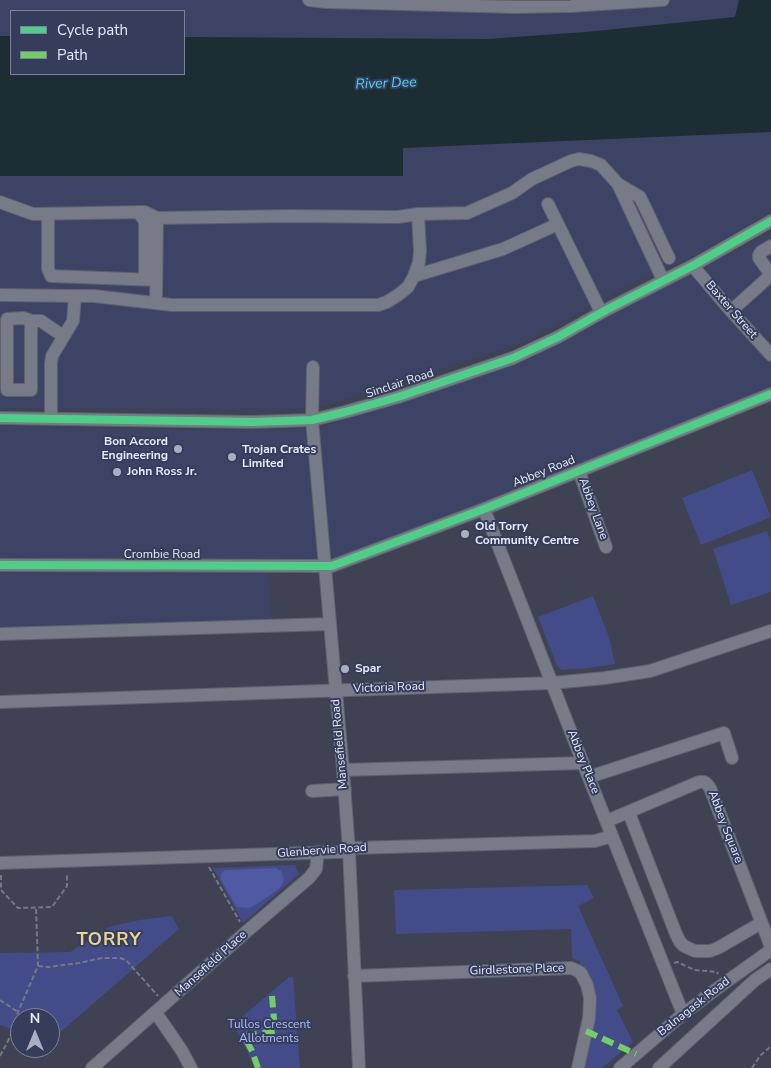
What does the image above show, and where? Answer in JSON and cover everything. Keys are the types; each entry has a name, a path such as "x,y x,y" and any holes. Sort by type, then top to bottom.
{"street":[{"path":"309,0 570,6 663,0"},
{"path":"0,202 33,214 145,212 157,218 398,217 418,214 467,214 512,194 532,179 579,159 601,165 618,184 663,280"},
{"path":"618,184 640,197 668,258"},
{"path":"548,204 601,312"},
{"path":"138,212 145,221 151,280 156,302"},
{"path":"48,214 48,269 51,276 151,280"},
{"path":"0,295 94,296 172,305 202,306 378,305 387,302 408,287 414,276 419,262 420,251 418,214"},
{"path":"151,280 157,218"},
{"name":"Sinclair Road","path":"0,418 252,422 312,420 345,412 398,397 514,358 558,337 601,312 694,265 771,221"},
{"path":"414,276 503,249 558,224"},
{"path":"731,311 771,275 758,258 761,252 771,246"},
{"name":"Baxter Street","path":"694,265 731,311 771,355"},
{"path":"51,419 52,356 73,321 75,296"},
{"path":"31,321 31,390 7,390 7,319 24,318 31,321 41,321 63,336"},
{"name":"Mansefield Road","path":"312,367 312,420 349,850 359,1068"},
{"name":"Abbey Road","path":"325,567 484,509 771,394"},
{"name":"Abbey Lane","path":"579,471 606,547"},
{"name":"Abbey Place","path":"484,509 683,1014"},
{"name":"Crombie Road","path":"0,565 325,567"},
{"path":"0,634 330,624"},
{"name":"Victoria Road","path":"0,702 552,683 606,678 650,670 771,631"},
{"path":"589,777 724,733 732,758"},
{"path":"343,770 583,763"},
{"name":"Abbey Square","path":"607,821 698,782 704,782 709,786 771,948"},
{"path":"312,791 344,789"},
{"path":"629,813 676,934 684,946 695,950 710,951 761,923"},
{"name":"Glenbervie Road","path":"0,863 342,852 354,848 595,842 612,836"},
{"name":"Mansefield Place","path":"92,1068 309,878 316,869 318,852"},
{"name":"Balnagask Road","path":"620,1068 683,1014 771,948"},
{"name":"Girdlestone Place","path":"354,976 571,968 576,970 581,973 587,985 590,998 589,1018 578,1068"},
{"path":"659,1068 755,980 771,969"},
{"path":"161,1009 191,1068"}],"path":[{"path":"202,856 246,932"},
{"path":"0,863 1,890 18,908 36,908 52,907 67,886 67,861"},
{"path":"20,1008 38,966 36,908"},
{"path":"38,966 49,967 102,958 126,960 161,1009"},
{"path":"664,966 677,962 695,970 717,972 726,982"},
{"path":"0,1000 12,1008"},
{"path":"0,1056 10,1037"},
{"path":"752,1068 760,1056 771,1046"}],"shaded area":[{"path":"0,0 771,0 771,212 679,264 640,279 526,342 329,405 299,409 0,408"},
{"path":"771,233 771,335 762,345 771,355 771,394 325,567 268,567 272,621 0,631 0,426 176,430 320,428 498,369 549,349 685,276"},
{"path":"276,868 281,871 284,880 280,888 249,908 237,907 221,880 221,874 225,870"}],"green space":[{"path":"752,470 771,517 701,545 682,498"},
{"path":"767,531 771,543 771,592 731,605 713,549"},
{"path":"593,596 609,637 615,664 562,670 557,666 538,617"},
{"path":"295,865 299,874 243,923 213,868"},
{"path":"587,885 594,898 578,906 623,1006 617,1010 633,1042 602,1068 583,1068 595,1000 593,985 587,970 580,966 580,961 572,958 571,929 396,934 394,890"},
{"path":"172,916 179,929 60,1033 60,1008 10,1008 10,1028 0,1025 0,953 70,952 109,927 139,920"},
{"name":"Tullos Crescent Allotments","path":"289,977 293,977 300,1068 255,1068 234,1025"}],"water":[{"name":"River Dee","path":"739,0 771,0 771,132 403,148 403,176 0,176 0,36 10,36 10,75 185,75 185,37 487,39 586,32 735,17"}],"marked path":[{"path":"258,1068 244,1036 275,1031 272,996"},
{"path":"586,1031 636,1054"}],"cycle path":[{"path":"0,418 252,422 312,420 345,412 398,397 513,358 558,337 694,265 771,221"},
{"path":"0,565 332,566 484,509 771,394"}],"place":[{"name":"Bon Accord Engineering","path":"178,449"},
{"name":"Trojan Crates Limited","path":"232,457"},
{"name":"John Ross Jr.","path":"117,472"},
{"name":"Old Torry Community Centre","path":"465,534"},
{"name":"Spar","path":"345,669"}],"district":[{"name":"TORRY","path":"109,941"}]}
